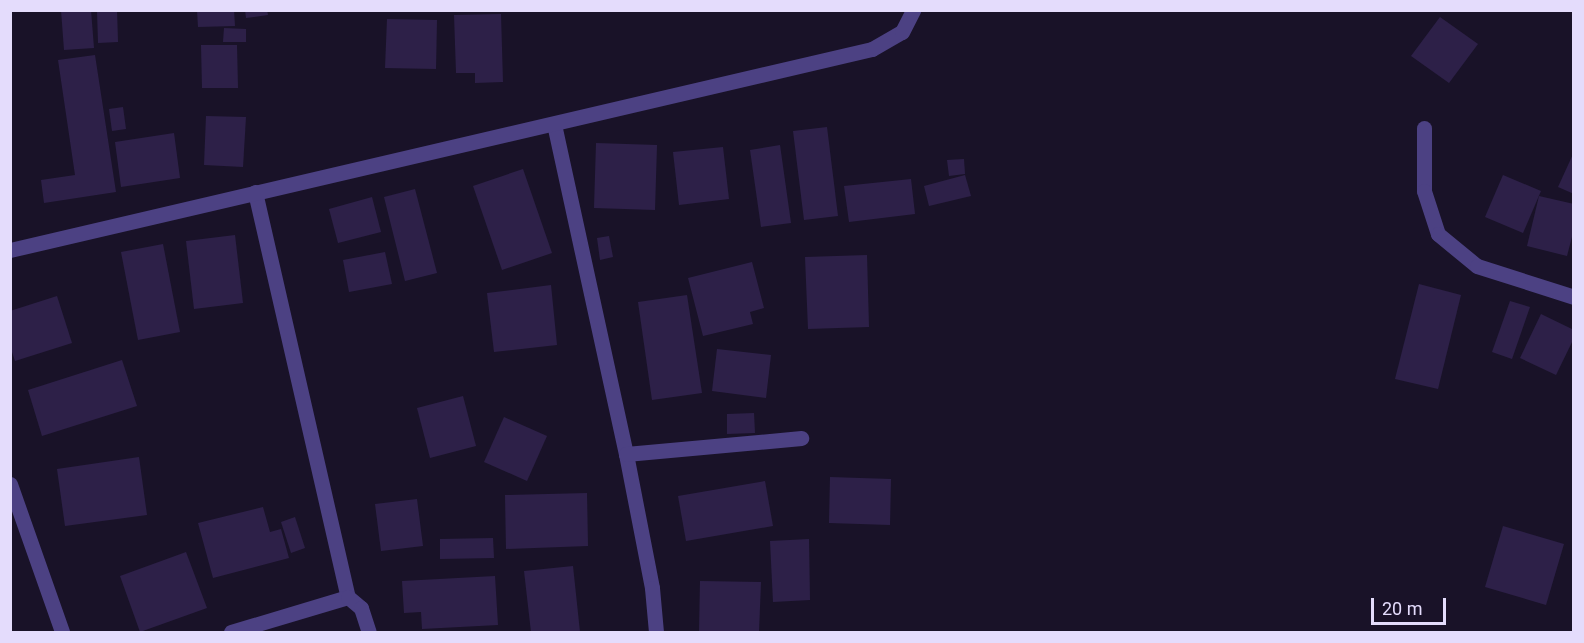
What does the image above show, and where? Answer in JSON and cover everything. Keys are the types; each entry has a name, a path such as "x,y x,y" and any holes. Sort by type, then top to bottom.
{"street":[{"path":"10,250 872,49 902,32 913,10"},
{"path":"554,124 626,454 652,588 656,633"},
{"path":"1424,128 1425,191 1438,234 1477,266 1574,297"},
{"path":"255,192 348,597 361,608 369,633"},
{"path":"626,454 801,438"},
{"path":"10,484 62,633"},
{"path":"231,633 348,597"}],"building":[{"path":"61,10 91,10 94,48 64,50"},
{"path":"97,10 117,10 118,42 98,43"},
{"path":"197,10 234,10 235,26 198,27"},
{"path":"245,10 267,10 268,15 246,18"},
{"path":"501,14 503,82 475,83 475,73 456,73 454,15"},
{"path":"1440,17 1478,44 1449,83 1411,56"},
{"path":"387,19 437,20 436,69 385,68"},
{"path":"224,28 246,29 246,42 223,42"},
{"path":"201,45 237,45 238,88 202,88"},
{"path":"95,55 116,192 44,203 41,180 75,175 58,60"},
{"path":"123,107 126,129 112,131 109,109"},
{"path":"206,116 246,117 243,167 204,165"},
{"path":"827,127 838,216 804,220 793,131"},
{"path":"174,133 180,178 121,187 115,142"},
{"path":"596,143 657,145 655,210 594,208"},
{"path":"780,145 791,223 761,227 750,150"},
{"path":"723,147 729,199 679,205 673,152"},
{"path":"1574,152 1574,194 1558,187"},
{"path":"964,159 965,174 949,176 947,160"},
{"path":"523,169 552,253 502,270 473,186"},
{"path":"965,175 971,196 929,206 924,186"},
{"path":"1503,175 1541,191 1523,233 1485,217"},
{"path":"911,179 915,214 849,222 844,186"},
{"path":"415,189 437,273 405,281 384,197"},
{"path":"1539,196 1574,204 1574,229 1567,256 1527,246"},
{"path":"372,197 381,232 338,243 329,209"},
{"path":"235,235 243,303 194,309 186,241"},
{"path":"609,236 613,257 600,260 597,238"},
{"path":"163,244 180,332 138,340 121,252"},
{"path":"385,252 392,284 349,292 343,260"},
{"path":"867,255 869,327 808,329 805,257"},
{"path":"752,262 764,308 750,312 753,324 703,336 688,278"},
{"path":"1419,284 1461,295 1438,389 1395,379"},
{"path":"551,285 557,345 494,352 487,293"},
{"path":"687,295 702,393 652,400 638,302"},
{"path":"57,296 72,343 15,361 10,346 10,311"},
{"path":"1510,301 1530,307 1512,359 1492,352"},
{"path":"1541,314 1574,330 1574,338 1556,375 1520,358"},
{"path":"717,349 771,355 766,398 712,391"},
{"path":"122,360 137,406 42,436 28,390"},
{"path":"463,396 476,446 430,458 417,408"},
{"path":"754,413 755,433 727,434 727,414"},
{"path":"504,417 547,436 527,481 484,462"},
{"path":"139,457 147,515 65,526 57,469"},
{"path":"830,477 891,479 890,525 829,523"},
{"path":"765,481 773,526 686,541 678,496"},
{"path":"587,493 588,546 506,549 505,495"},
{"path":"417,499 423,546 381,551 375,504"},
{"path":"263,507 270,532 281,529 289,558 213,578 198,523"},
{"path":"295,517 305,548 291,553 281,522"},
{"path":"1503,526 1564,544 1546,605 1485,587"},
{"path":"493,538 494,558 440,559 440,539"},
{"path":"809,539 810,600 773,602 770,541"},
{"path":"186,552 207,608 140,632 120,576"},
{"path":"573,566 580,632 531,632 524,571"},
{"path":"495,576 498,625 422,629 421,612 404,613 402,581"},
{"path":"700,581 761,582 759,632 699,632"}]}
